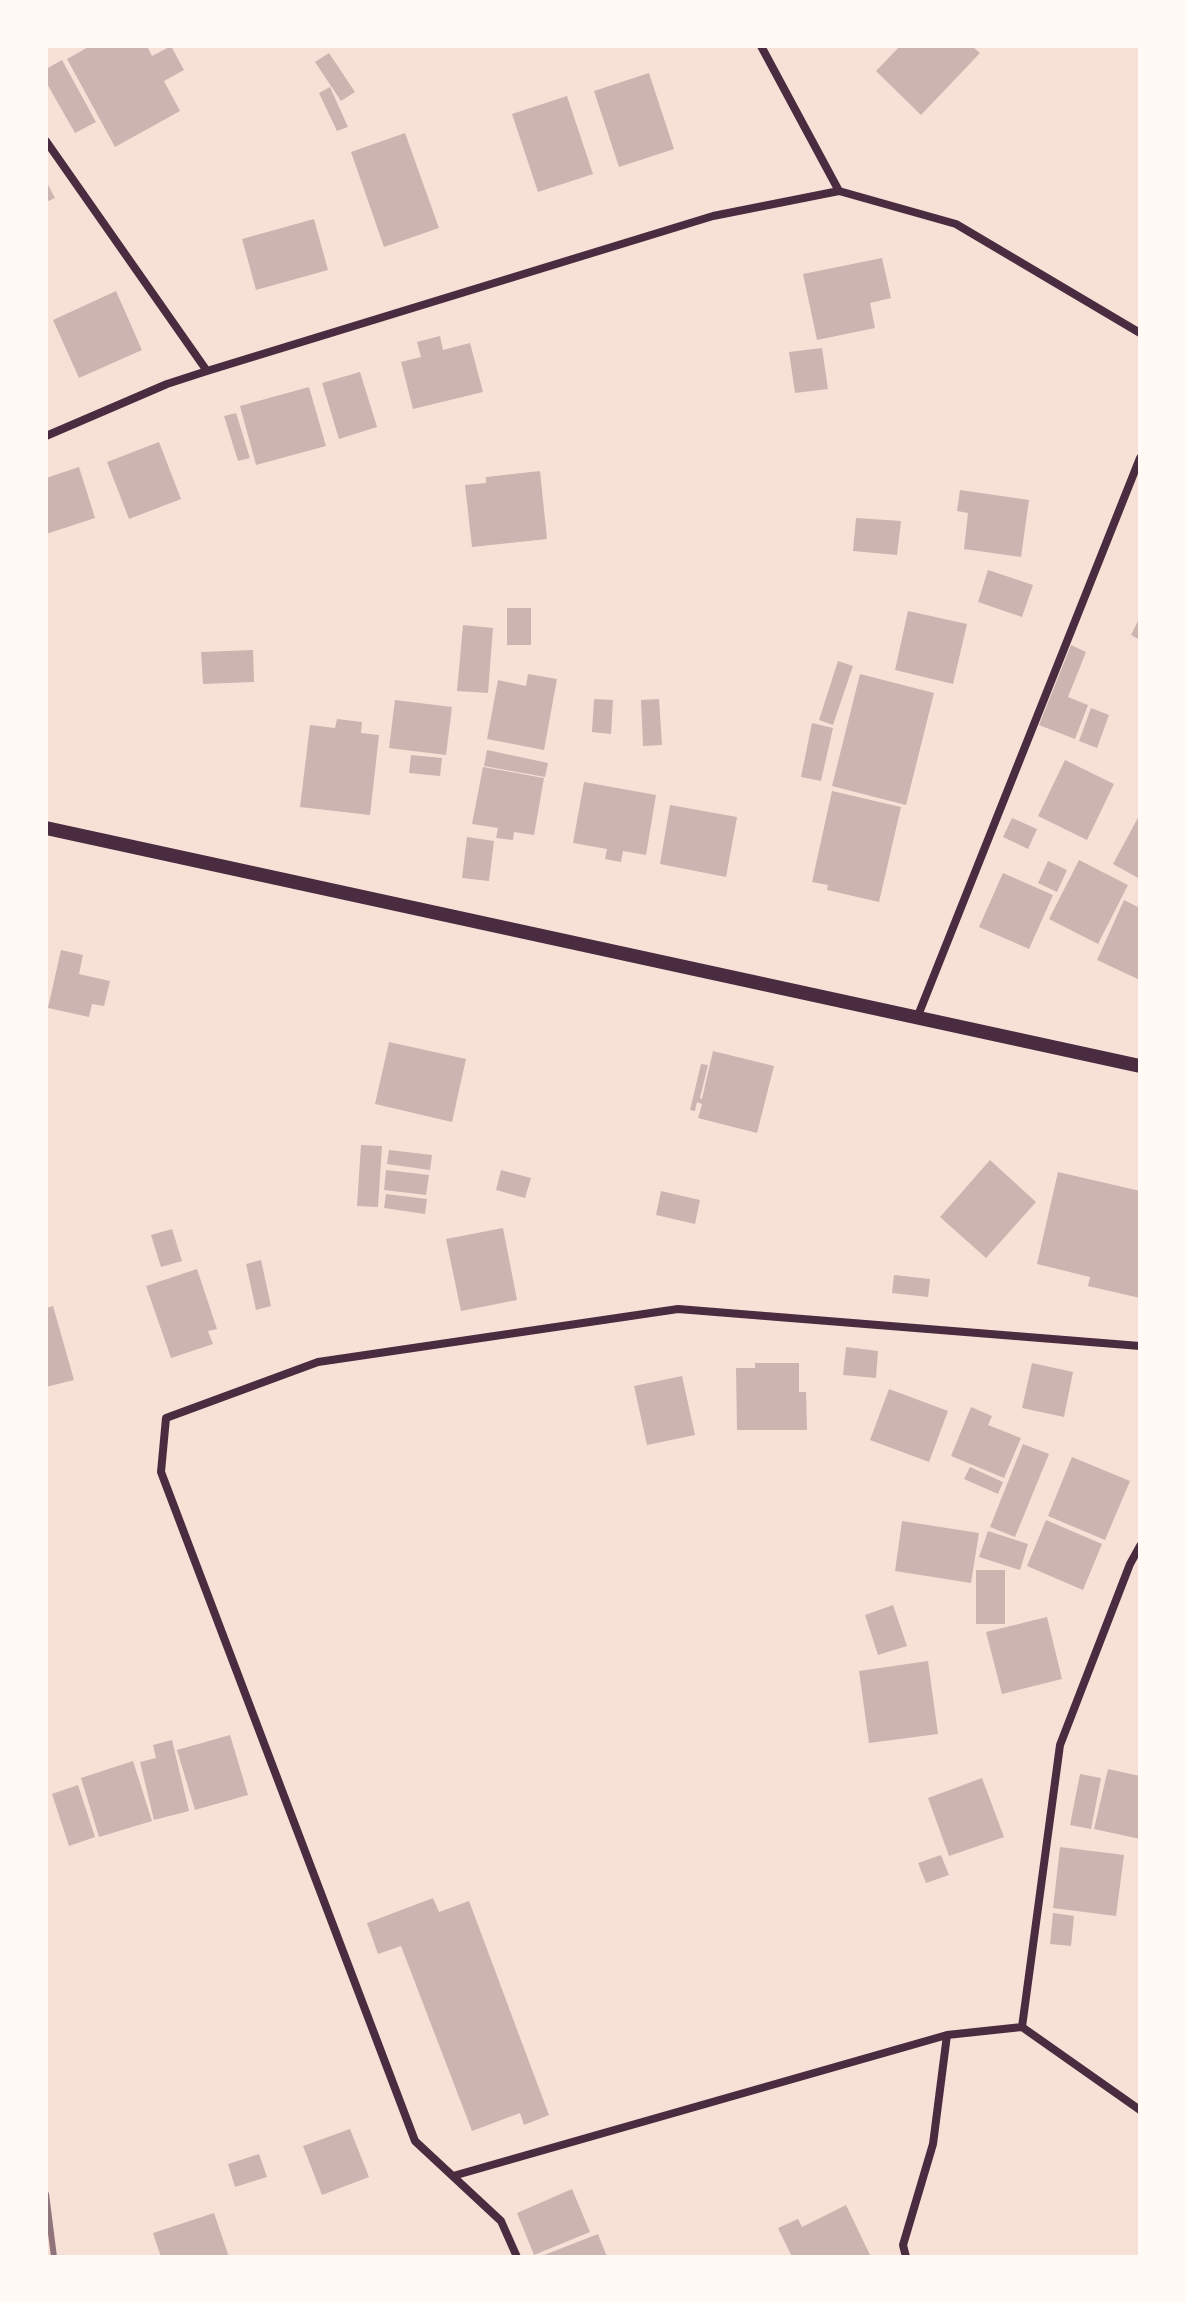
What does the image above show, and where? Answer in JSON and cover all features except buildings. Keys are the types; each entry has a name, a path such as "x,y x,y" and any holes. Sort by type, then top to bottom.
{"street":[{"path":"761,46 839,191"},
{"path":"46,141 207,371"},
{"path":"46,436 167,384 207,371 713,216 839,191 956,224 1140,333"},
{"path":"917,1018 1140,458"},
{"path":"46,828 1140,1066"},
{"path":"517,2257 501,2221 415,2141 161,1472 166,1418 318,1362 678,1309 1140,1346"},
{"path":"1022,2027 1060,1745 1135,1565 1140,1546"},
{"path":"453,2176 947,2035 1022,2027 1140,2110"},
{"path":"906,2257 903,2245 933,2144 947,2035"}],"railway":[{"path":"46,2194 54,2257"}]}
